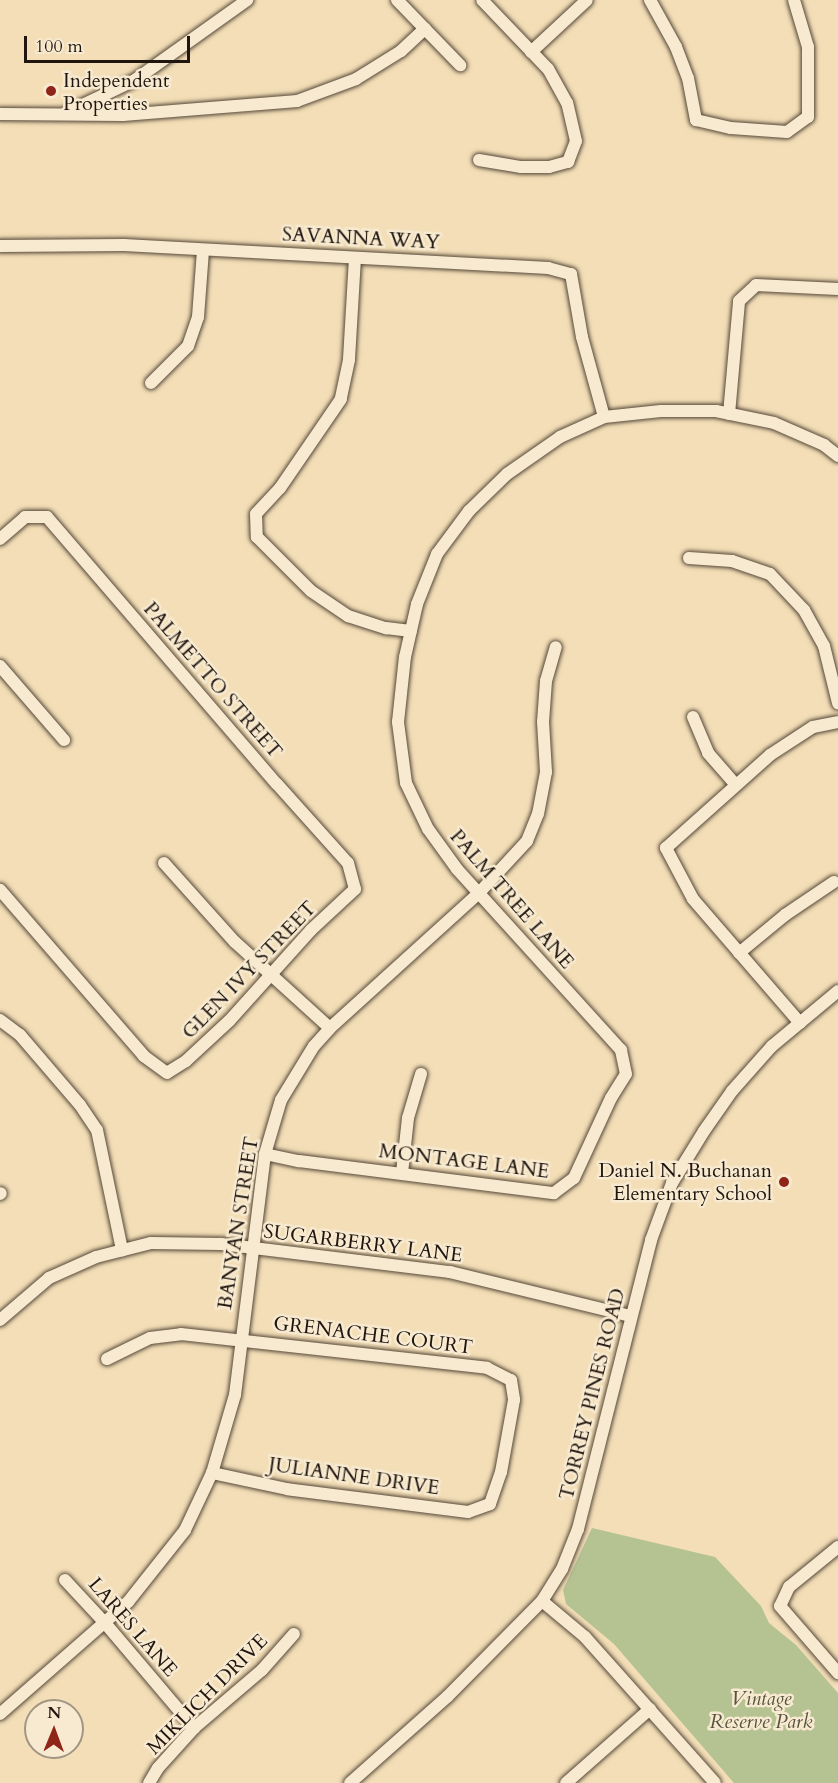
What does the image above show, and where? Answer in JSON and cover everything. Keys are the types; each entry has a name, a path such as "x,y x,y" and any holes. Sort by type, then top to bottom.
{"street":[{"path":"64,114 135,80 247,0"},
{"path":"397,0 460,65"},
{"path":"479,160 521,167 549,167 568,162 576,141 567,103 548,69 482,0"},
{"path":"531,52 587,0"},
{"path":"650,0 676,47 688,78 696,120 731,128 787,132 808,117 808,47 794,0"},
{"path":"0,114 123,114 297,101 356,79 401,51 425,29"},
{"name":"SAVANNA WAY","path":"0,246 124,245 548,268 571,274 582,337 604,417"},
{"path":"151,383 188,346 198,317 203,250"},
{"path":"355,258 349,360 341,399 286,479 256,514 257,537 311,591 348,616 386,628 411,631"},
{"path":"729,414 739,301 756,285 838,289"},
{"name":"PALM TREE LANE","path":"626,1074 621,1050 478,894 428,829 406,783 398,722 405,657 417,604 437,554 469,511 507,474 560,438 604,417 661,411 716,411 774,423 824,445 838,456"},
{"name":"PALMETTO STREET","path":"0,539 25,517 47,517 348,863 355,889"},
{"path":"689,558 732,561 770,574 804,610 824,646 838,703"},
{"name":"BANYAN STREET","path":"0,1714 128,1602 185,1530 212,1473 235,1395 265,1154 281,1100 314,1046 330,1028 478,894 526,841 538,814 546,772 543,722 546,681 556,647"},
{"path":"0,666 64,740"},
{"path":"693,717 708,753 735,784"},
{"path":"800,1023 693,899 666,848 770,755 813,728 838,722"},
{"path":"164,863 236,942 330,1028"},
{"path":"739,953 785,915 834,882"},
{"name":"GLEN IVY STREET","path":"0,890 144,1056 167,1073 186,1061 273,976 311,930 355,889"},
{"name":"TORREY PINES ROAD","path":"350,1783 447,1697 542,1601 562,1569 578,1529 651,1240 672,1183 732,1091 772,1046 838,991"},
{"path":"0,1020 21,1035 80,1105 96,1130 122,1250"},
{"path":"402,1173 408,1118 421,1074"},
{"name":"MONTAGE LANE","path":"265,1154 299,1161 554,1193 574,1178 626,1074"},
{"name":"SUGARBERRY LANE","path":"0,1320 49,1278 96,1257 151,1243 221,1244 450,1272 630,1316"},
{"name":"GRENACHE COURT","path":"106,1359 150,1338 181,1334 241,1339 396,1360 487,1368 510,1380 514,1400 501,1472 490,1504"},
{"name":"JULIANNE DRIVE","path":"212,1473 287,1489 468,1512 490,1504"},
{"path":"838,1547 789,1587 780,1606 838,1673"},
{"name":"LARES LANE","path":"65,1580 105,1623 194,1728"},
{"path":"542,1601 585,1637 715,1783"},
{"name":"MIKLICH DRIVE","path":"149,1783 158,1768 194,1728 262,1670 294,1634"},
{"path":"566,1783 650,1709"}],"green space":[{"name":"Vintage Reserve Park","path":"592,1528 715,1557 761,1606 769,1623 796,1645 838,1693 838,1783 734,1783 614,1644 566,1604 563,1590"}],"place":[{"name":"Independent Properties","path":"51,91"},
{"name":"Daniel N. Buchanan Elementary School","path":"784,1182"}]}
